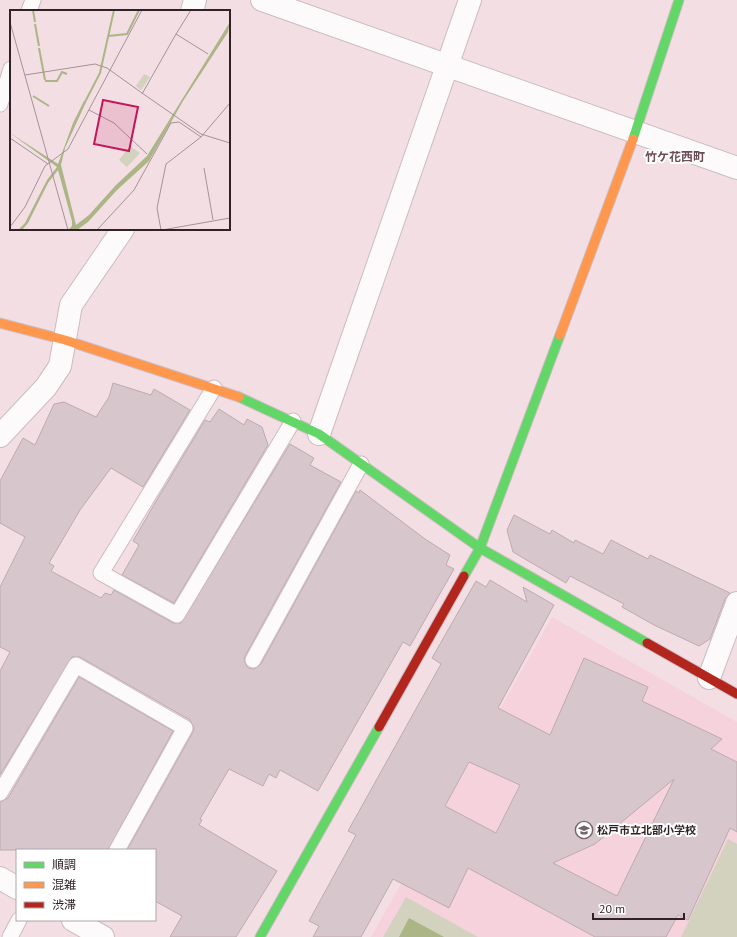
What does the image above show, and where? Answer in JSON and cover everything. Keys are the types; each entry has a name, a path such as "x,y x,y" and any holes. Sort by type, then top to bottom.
{"street":[{"path":"192,10 195,0"},
{"path":"262,0 737,168"},
{"path":"319,434 446,65 470,0"},
{"path":"260,937 480,548 636,132 679,0"},
{"path":"0,436 46,387 60,366 71,305 122,230"},
{"path":"0,323 65,340 214,388 239,397 319,434 480,548 737,694"},
{"path":"709,678 737,603"},
{"path":"0,878 16,887"},
{"path":"76,921 103,937"}],"lane":[{"path":"29,10 33,0"},
{"path":"0,104 7,71"},
{"path":"214,388 101,573 177,615 292,421"},
{"path":"253,660 361,464"},
{"path":"0,793 76,665 185,728 118,849"},
{"path":"10,937 18,921"}],"shaded area":[{"name":"松戸市立北部小学校","path":"552,617 737,722 737,937 371,937"},
{"path":"728,839 737,844 737,937 681,937"},
{"path":"406,897 478,937 383,937"},
{"path":"409,918 444,937 399,937"}],"building":[{"path":"113,383 151,395 154,389 190,410 143,487 111,468 80,510 49,563 54,566 51,571 101,598 105,593 111,595 114,590 173,623 181,623 290,444 314,458 310,465 341,482 245,656 244,661 248,668 254,669 261,664 356,491 359,493 360,490 425,539 450,555 446,565 454,569 410,646 403,642 318,791 280,770 276,778 269,774 263,786 229,769 200,819 202,820 199,825 277,871 236,937 170,937 182,916 156,902 156,849 128,849 193,732 194,728 190,720 80,657 72,657 0,775 0,671 10,652 0,647 0,587 25,537 0,523 0,481 23,438 35,445 54,404 64,402 96,417 109,397"},
{"path":"219,409 244,425 247,419 262,427 268,445 174,603 122,575 139,545 133,541 158,498 205,420 210,422"},
{"path":"514,515 550,534 552,530 574,543 575,540 603,554 611,540 648,559 650,555 730,593 725,599 710,639 699,646 654,625 622,607 624,604 570,576 566,583 513,552 507,530"},
{"name":"松戸市立北部小学校","path":"490,580 527,602 523,587 554,605 498,708 550,735 584,658 648,687 642,701 722,739 711,749 737,762 737,832 730,828 688,920 678,915 666,937 595,937 468,868 449,908 393,879 361,937 313,937 319,926 309,921 356,835 348,831 441,664 432,658 476,581 486,587","holes":["469,762 520,785 496,833 445,806","674,779 617,896 553,863 595,844"]},
{"path":"79,677 173,731 109,849 0,850 0,802 8,798"}],"traffic: fast":[{"path":"633,139 679,0"},
{"path":"464,576 480,548 560,335"},
{"path":"239,397 319,434 480,548 647,643"},
{"path":"260,937 379,727"}],"traffic: slow":[{"path":"560,335 633,139"},
{"path":"0,323 65,340 239,397"}],"traffic: jam":[{"path":"379,727 464,576"},
{"path":"647,643 737,694"}],"place":[{"name":"松戸市立北部小学校","path":"584,830"}],"district":[{"name":"竹ケ花西町","path":"675,156"}]}
